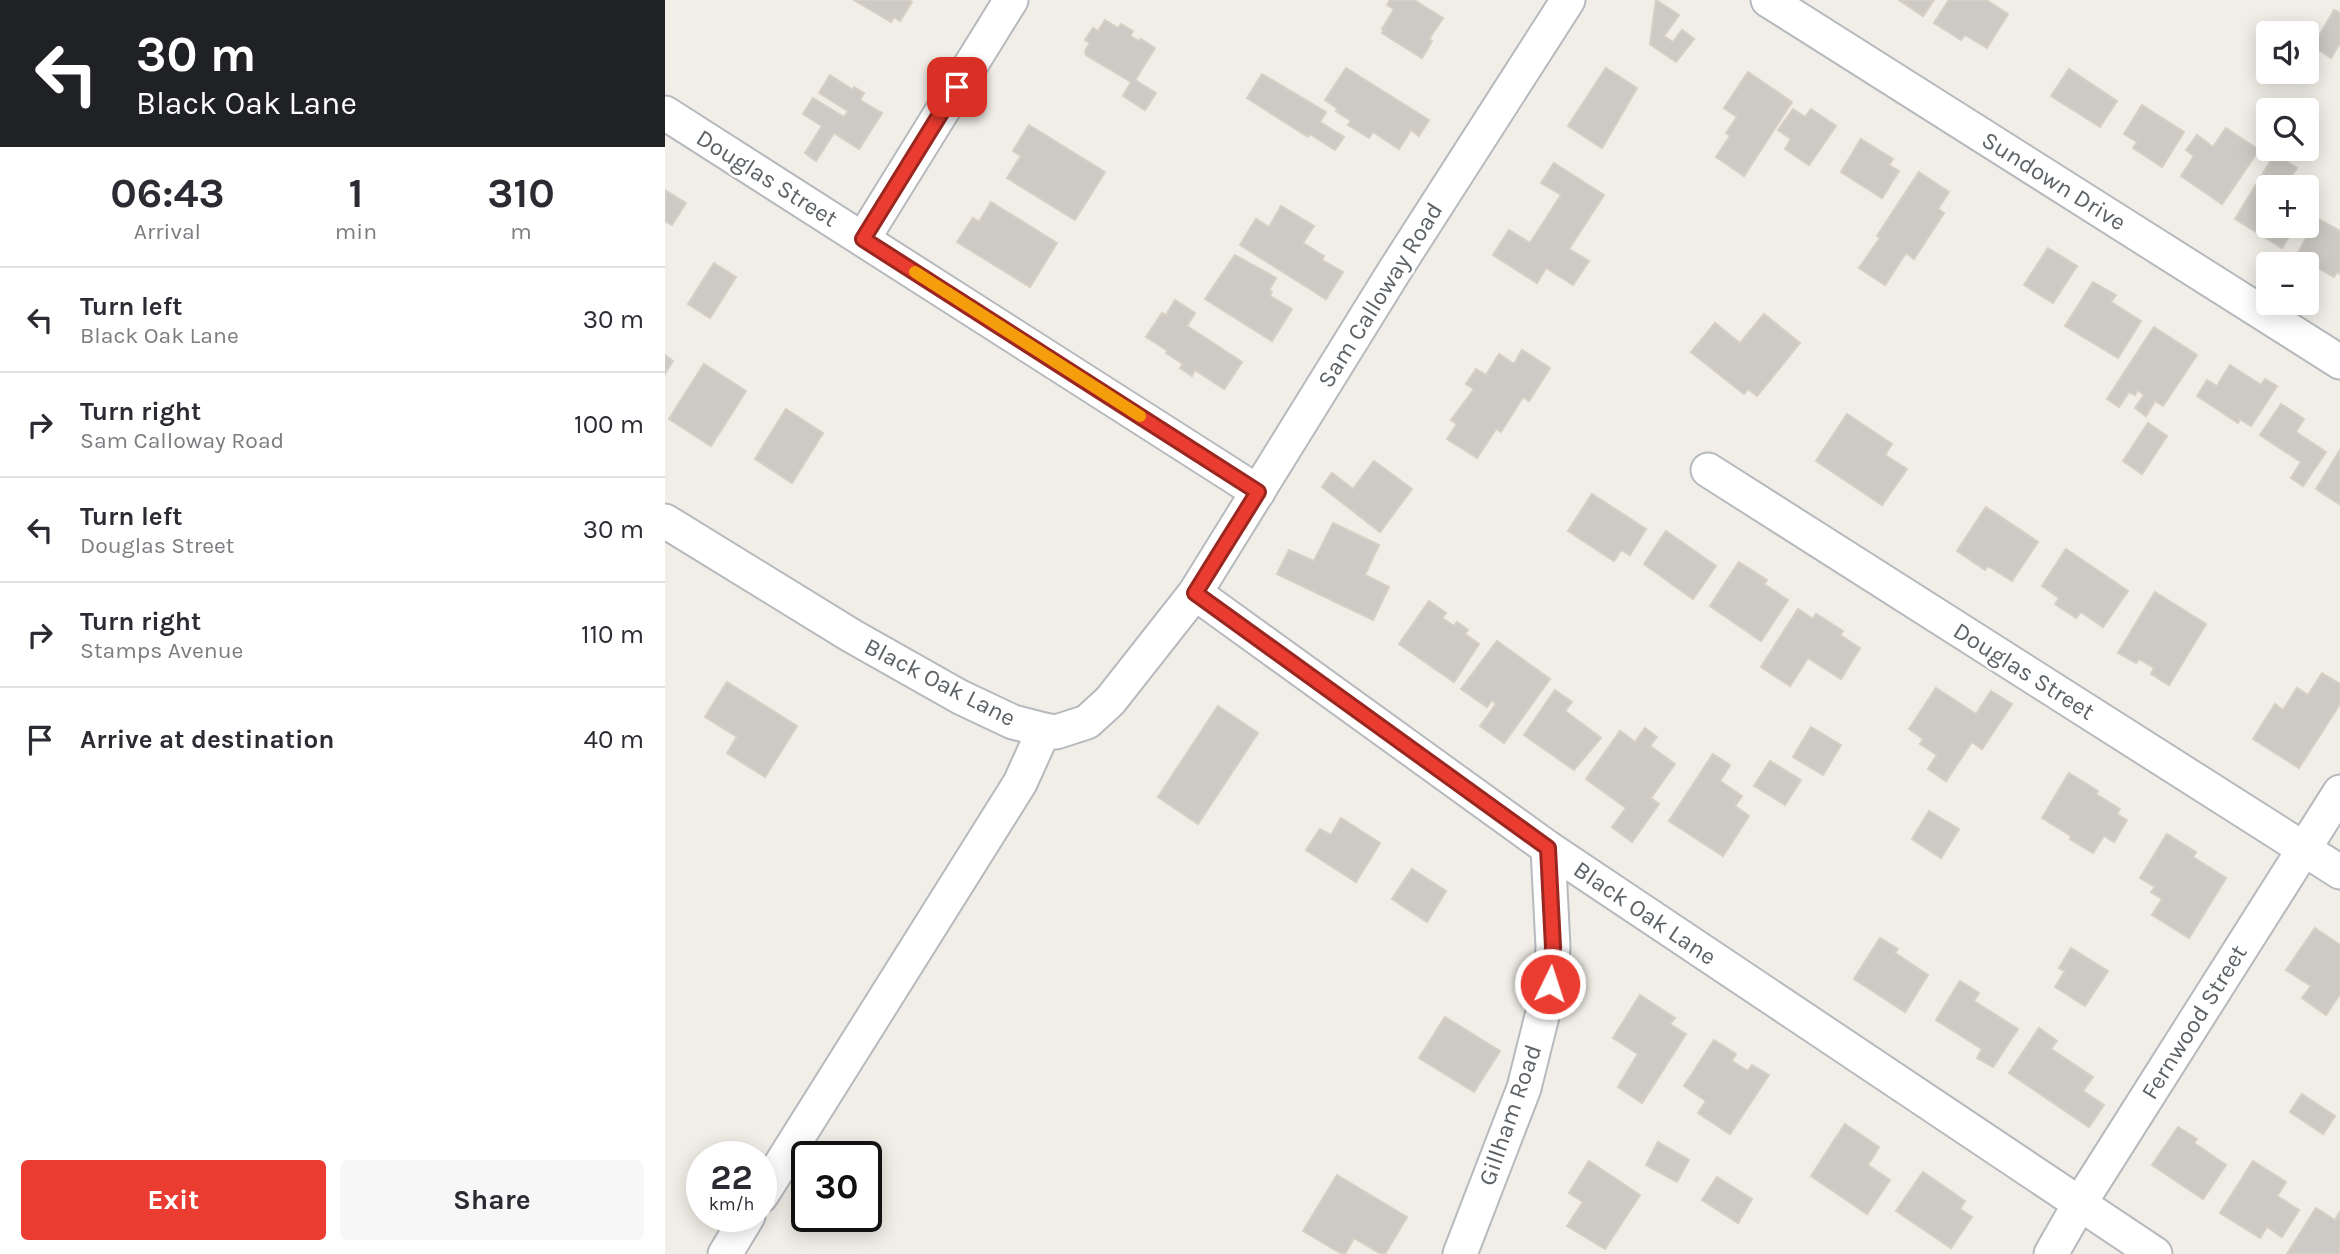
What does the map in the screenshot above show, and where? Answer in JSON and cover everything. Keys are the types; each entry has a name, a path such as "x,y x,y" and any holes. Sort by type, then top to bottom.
{"street":[{"path":"863,239 1011,0"},
{"name":"Sam Calloway Road","path":"1195,593 1395,270 1568,0"},
{"name":"Sundown Drive","path":"1768,0 2340,362"},
{"name":"Douglas Street","path":"665,113 1258,492"},
{"name":"Douglas Street","path":"1708,470 2340,872"},
{"name":"Black Oak Lane","path":"665,520 852,636 960,697 1013,722 1056,732 1087,722 1110,701 1195,593 1548,848 2155,1254"},
{"path":"777,1170 1020,783 1044,730"},
{"name":"Fernwood Street","path":"2051,1254 2080,1203 2340,792"},
{"name":"Gillham Road","path":"1460,1254 1524,1088 1550,984 1553,947 1548,848"},
{"path":"725,1254 738,1232"}],"building":[{"path":"854,0 912,2 900,21 894,17 891,22"},
{"path":"1390,0 1414,0 1443,18 1429,39 1432,41 1422,58 1382,33 1394,9 1387,5"},
{"path":"1656,0 1679,15 1664,36 1673,42 1682,30 1694,39 1676,62 1650,44"},
{"path":"1899,0 1934,0 1923,16"},
{"path":"1949,0 1986,0 2008,14 1987,48 1965,35 1961,40 1934,23"},
{"path":"2334,10 2340,13 2340,43 2331,58 2319,50 2319,36"},
{"path":"1105,20 1118,28 1121,24 1133,31 1130,36 1155,48 1135,80 1156,93 1145,110 1123,96 1131,82 1086,55 1085,51 1090,43 1085,40 1093,28 1098,31"},
{"path":"1346,68 1429,120 1419,136 1411,130 1399,149 1373,132 1369,138 1348,125 1351,121 1325,100"},
{"path":"1606,68 1637,88 1602,148 1568,126"},
{"path":"2069,69 2117,101 2100,127 2051,96"},
{"path":"1748,72 1792,102 1744,176 1716,157 1730,136 1726,133 1737,117 1724,108"},
{"path":"1262,74 1326,112 1320,122 1344,137 1335,150 1310,134 1308,137 1247,98"},
{"path":"830,75 853,90 854,87 864,93 860,100 882,113 859,149 834,133 816,161 805,153 822,126 803,114 813,98 844,117 848,111 819,93"},
{"path":"2142,105 2184,132 2162,167 2133,148 2137,142 2124,134"},
{"path":"1793,109 1805,117 1811,109 1836,126 1809,165 1785,149 1791,139 1778,130"},
{"path":"1029,125 1105,172 1075,220 1007,178 1021,156 1013,151"},
{"path":"2226,128 2256,148 2256,154 2222,204 2181,176 2194,156 2186,150 2197,135 2213,147"},
{"path":"1861,139 1893,159 1889,165 1899,171 1882,198 1841,172"},
{"path":"2271,161 2286,161 2297,168 2292,175 2262,175"},
{"path":"1554,163 1604,195 1569,249 1589,261 1573,285 1546,268 1537,283 1493,255 1509,230 1530,243 1561,195 1541,183"},
{"path":"1919,172 1949,192 1938,209 1944,213 1914,259 1906,253 1885,285 1859,268"},
{"path":"2256,185 2256,232 2235,219"},
{"path":"665,190 686,203 672,225 665,221"},
{"path":"991,202 1057,243 1030,287 957,242 973,218 979,222"},
{"path":"1281,206 1314,226 1303,243 1324,256 1322,260 1343,272 1326,299 1240,245 1256,219 1269,227"},
{"path":"2319,219 2340,231 2340,274 2337,272 2334,277 2319,269 2319,252 2299,251 2306,238 2319,238"},
{"path":"2266,238 2288,238 2282,248"},
{"path":"2048,248 2077,266 2053,303 2024,285"},
{"path":"1235,255 1276,278 1269,290 1272,292 1270,296 1292,309 1272,341 1205,299"},
{"path":"714,263 736,277 710,318 688,304"},
{"path":"2093,282 2116,295 2111,302 2141,321 2118,358 2065,326"},
{"path":"1175,300 1195,313 1187,326 1242,362 1224,389 1195,370 1192,376 1180,368 1183,364 1146,337 1162,313 1166,315"},
{"path":"1764,314 1800,343 1757,396 1748,389 1744,394 1691,352 1715,323 1740,343"},
{"path":"2154,327 2197,355 2163,406 2155,401 2146,416 2135,408 2144,395 2138,390 2135,395 2129,392 2119,407 2107,399"},
{"path":"1522,350 1550,368 1529,401 1523,397 1501,432 1496,429 1477,458 1447,439 1457,424 1451,420 1474,389 1466,384 1476,369 1486,375 1499,354 1514,364"},
{"path":"665,355 673,361 665,374"},
{"path":"704,364 746,391 711,446 669,419"},
{"path":"2230,365 2261,385 2265,379 2277,386 2251,426 2240,419 2238,423 2197,396 2207,380 2217,386"},
{"path":"2281,404 2304,419 2296,432 2326,452 2303,486 2291,478 2301,462 2260,435"},
{"path":"786,409 823,433 792,483 755,459"},
{"path":"1847,414 1892,444 1885,455 1907,469 1882,505 1816,461"},
{"path":"2148,423 2167,436 2142,474 2123,461"},
{"path":"2340,450 2340,501 2339,504 2316,489"},
{"path":"1374,461 1412,489 1380,532 1322,487 1332,473 1353,489"},
{"path":"1592,494 1646,529 1630,555 1621,550 1614,561 1568,531"},
{"path":"1986,507 2038,542 2012,581 1988,566 1985,570 1957,551"},
{"path":"1333,523 1379,545 1365,575 1389,587 1373,620 1277,574 1289,550 1314,561"},
{"path":"1666,531 1716,566 1693,599 1644,564"},
{"path":"2066,549 2128,591 2103,627 2081,612 2076,618 2055,604 2059,598 2042,586"},
{"path":"1739,562 1767,580 1764,584 1788,600 1761,641 1710,606"},
{"path":"2155,592 2206,624 2169,685 2151,674 2154,668 2139,659 2136,663 2118,653"},
{"path":"1429,601 1446,613 1442,618 1454,626 1457,622 1468,630 1465,634 1479,644 1454,682 1399,644"},
{"path":"1798,609 1813,619 1816,614 1843,631 1840,635 1860,648 1841,679 1808,658 1790,686 1761,667"},
{"path":"1497,641 1550,679 1504,743 1480,726 1496,704 1492,700 1487,707 1461,689"},
{"path":"2322,673 2340,684 2340,704 2299,768 2253,739 2275,704 2283,710 2297,688 2308,695"},
{"path":"727,682 797,726 765,777 727,753 737,737 705,717"},
{"path":"1936,688 1976,714 1991,691 2012,704 1982,749 1972,742 1946,781 1928,769 1937,755 1920,744 1923,739 1909,729"},
{"path":"1555,690 1572,702 1565,711 1601,738 1574,770 1524,735"},
{"path":"1218,706 1258,733 1198,824 1158,797"},
{"path":"1811,727 1841,745 1823,775 1793,757"},
{"path":"1645,728 1657,737 1650,746 1675,764 1651,798 1659,804 1632,842 1612,827 1626,808 1586,779 1620,731 1635,742"},
{"path":"1713,754 1730,765 1720,781 1742,796 1735,806 1749,816 1723,856 1669,821"},
{"path":"1770,761 1801,780 1785,805 1754,786"},
{"path":"2069,773 2098,791 2096,794 2120,809 2117,814 2127,820 2114,842 2104,836 2093,853 2042,818"},
{"path":"1929,811 1959,829 1941,858 1912,839"},
{"path":"1341,818 1380,843 1356,882 1306,850 1320,829 1331,835"},
{"path":"2167,834 2196,852 2193,857 2226,878 2189,938 2152,915 2162,899 2151,892 2155,887 2140,878"},
{"path":"1412,869 1446,891 1427,922 1392,899"},
{"path":"2315,928 2340,945 2340,994 2326,1015 2302,998 2311,986 2286,970"},
{"path":"1880,938 1898,949 1895,953 1928,975 1905,1012 1854,979"},
{"path":"2071,948 2108,971 2085,1006 2055,987 2065,971 2059,968"},
{"path":"1960,981 1979,993 1974,1001 2018,1029 1993,1067 1977,1058 1982,1049 1936,1020"},
{"path":"1640,995 1675,1018 1670,1024 1686,1034 1642,1103 1618,1087 1638,1054 1613,1038"},
{"path":"1445,1017 1500,1051 1474,1092 1419,1058"},
{"path":"2039,1028 2057,1041 2051,1049 2093,1077 2083,1091 2104,1105 2089,1127 2009,1073"},
{"path":"1714,1040 1736,1054 1732,1061 1748,1071 1752,1065 1769,1075 1730,1134 1698,1113 1706,1101 1684,1086"},
{"path":"2302,1094 2335,1116 2323,1134 2290,1112"},
{"path":"1845,1124 1879,1147 1868,1165 1890,1180 1867,1214 1811,1176"},
{"path":"2178,1127 2197,1139 2194,1143 2226,1165 2203,1199 2152,1165"},
{"path":"1658,1142 1689,1160 1677,1182 1646,1165"},
{"path":"1589,1161 1640,1195 1605,1249 1567,1226 1583,1202 1569,1193"},
{"path":"2253,1161 2286,1182 2277,1196 2299,1210 2282,1237 2267,1227 2260,1238 2220,1213"},
{"path":"1923,1172 1965,1201 1960,1209 1972,1217 1951,1248 1896,1211"},
{"path":"1337,1175 1407,1217 1385,1254 1354,1238 1345,1254 1342,1254 1303,1231"},
{"path":"1717,1177 1752,1199 1738,1223 1702,1200"},
{"path":"2316,1208 2335,1220 2340,1212 2340,1254 2287,1254"}],"slow traffic":[{"path":"915,272 1140,416"}],"route":[{"path":"957,87 863,239 1258,492 1195,593 1548,848 1553,947 1550,984"}]}
